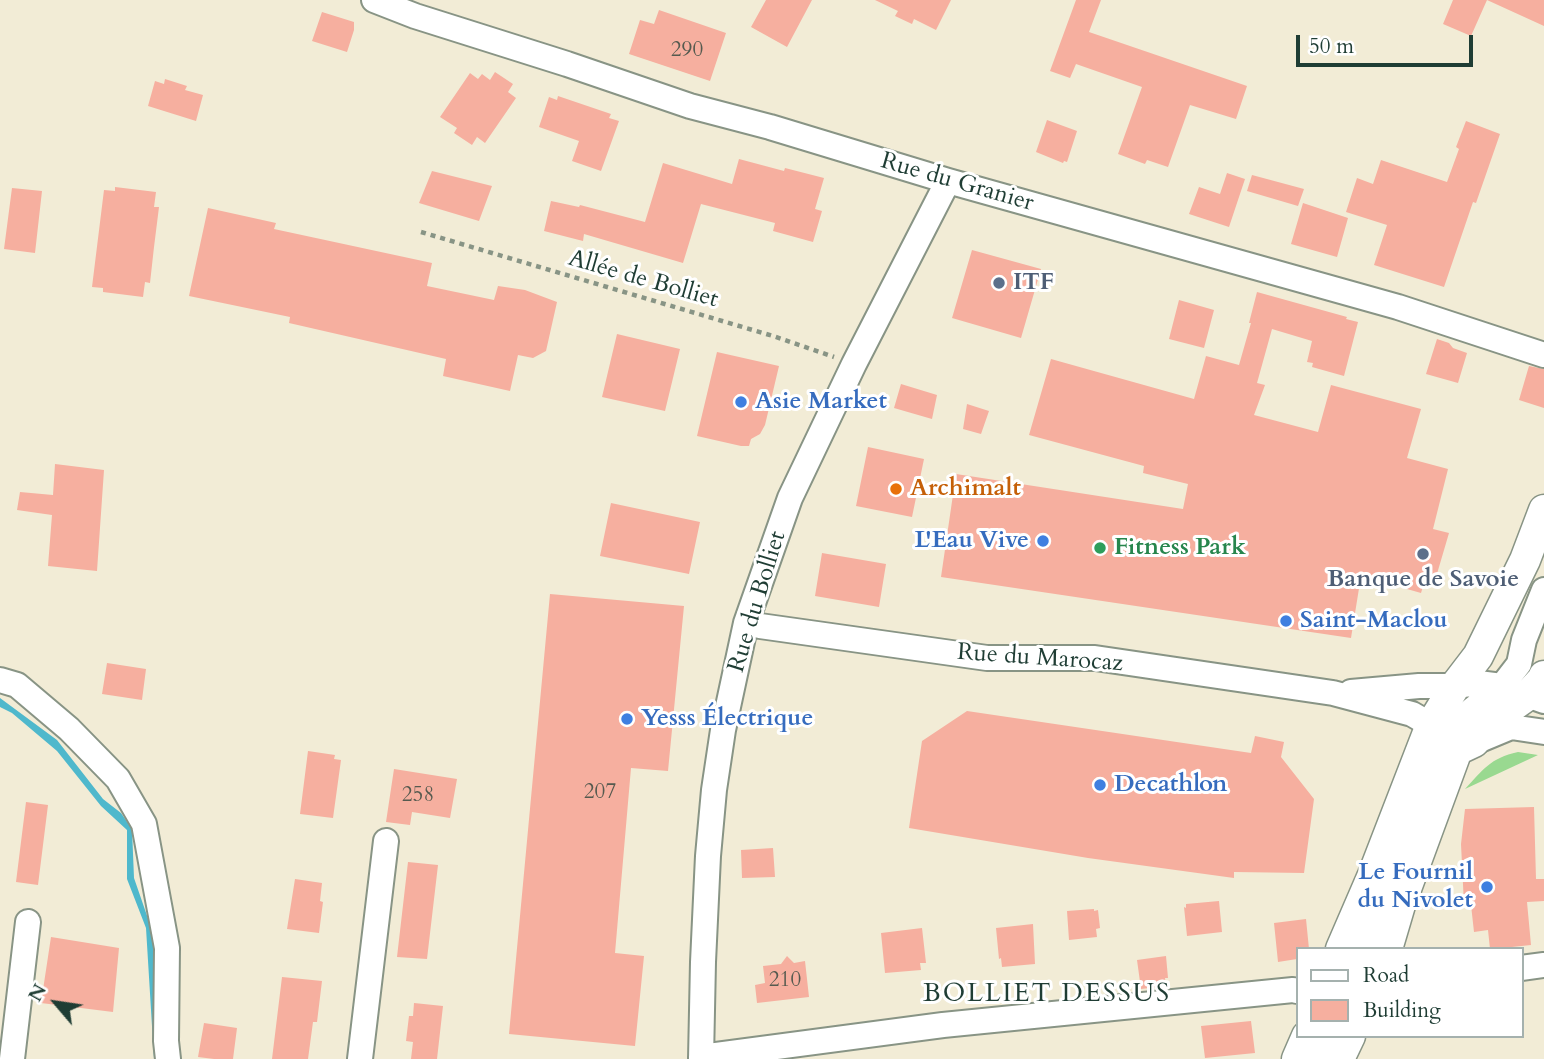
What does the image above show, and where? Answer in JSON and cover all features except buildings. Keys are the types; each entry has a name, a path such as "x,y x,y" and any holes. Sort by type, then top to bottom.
{"main road":[{"path":"1388,947 1400,905 1488,705 1525,560 1544,510"},
{"path":"1342,947 1368,886 1488,705"},
{"path":"1297,1059 1306,1038"},
{"path":"1339,1059 1349,1038"}],"street":[{"name":"Rue du Granier","path":"374,0 419,8 567,64 690,106 1398,307 1537,352"},
{"name":"Rue du Bolliet","path":"701,1058 707,869 713,790 746,623 790,498 948,181"},
{"path":"1362,947 1372,930 1436,752 1488,705 1498,673 1524,640 1544,590"},
{"name":"Rue du Marocaz","path":"746,623 987,658 1095,659 1333,693 1412,714 1488,705"},
{"path":"0,680 17,685 69,729 118,779 144,824 167,948 168,1059"},
{"name":"Rue du Marocaz","path":"1333,693 1419,686 1488,705"},
{"path":"1488,705 1544,732"},
{"path":"360,1059 386,841"},
{"path":"1361,947 1368,886"},
{"path":"12,1059 28,922"},
{"path":"1523,968 1544,965"},
{"path":"701,1058 943,1025 1296,991"},
{"path":"1316,1059 1325,1038"}],"path":[{"name":"Allée de Bolliet","path":"421,232 773,336 855,364"}],"green space":[{"path":"1518,752 1538,755 1465,789 1494,761"}],"water":[{"path":"0,698 57,740 103,799 121,813 132,829 134,878 153,933 160,1059 154,1059 146,928 127,879 127,830 101,806 57,751 12,713 0,707"}],"place":[{"name":"ITF","path":"999,283"},
{"name":"Asie Market","path":"741,402"},
{"name":"Archimalt","path":"896,489"},
{"name":"L'Eau Vive","path":"1043,541"},
{"name":"Fitness Park","path":"1100,548"},
{"name":"Banque de Savoie","path":"1423,554"},
{"name":"Saint-Maclou","path":"1286,621"},
{"name":"Yesss Électrique","path":"627,719"},
{"name":"Decathlon","path":"1100,785"},
{"name":"Le Fournil du Nivolet","path":"1487,887"}],"district":[{"name":"BOLLIET DESSUS","path":"1047,995"}]}
